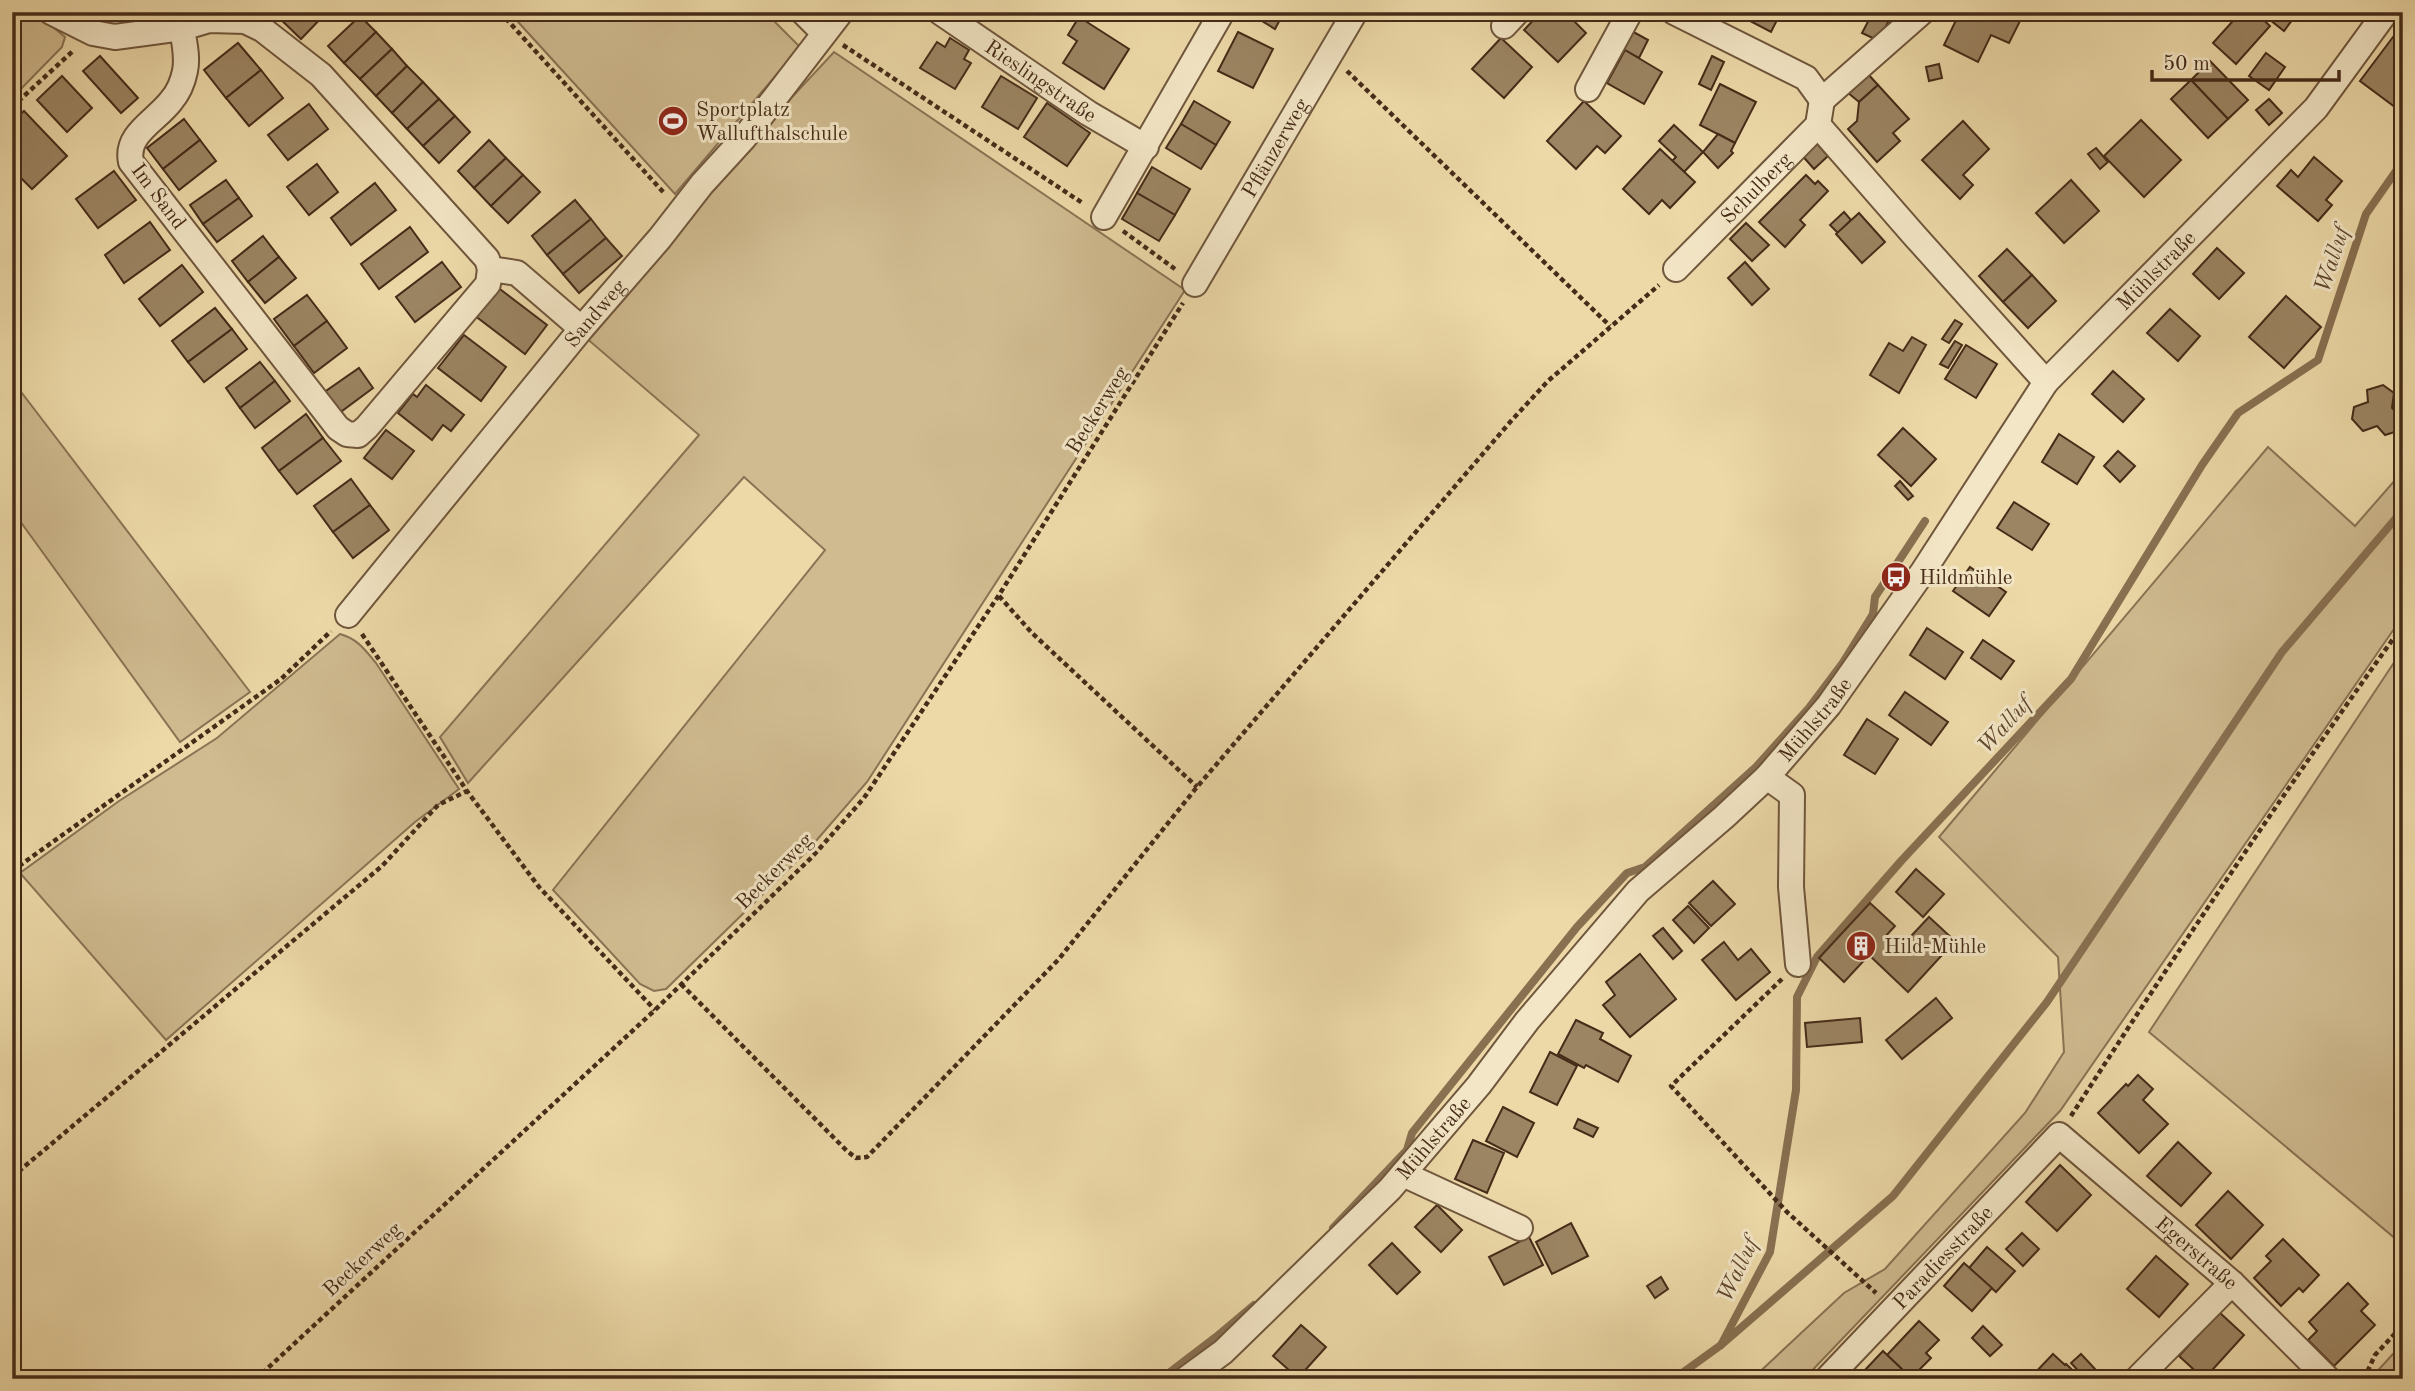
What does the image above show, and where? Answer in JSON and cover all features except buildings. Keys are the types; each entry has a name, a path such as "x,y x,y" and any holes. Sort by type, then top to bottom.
{"street":[{"path":"51,12 93,33 115,37 180,20 245,21 262,29 321,75 487,259 490,269 517,274 575,323"},
{"path":"803,12 824,33"},
{"name":"Sandweg","path":"348,615 573,339 744,138 841,12"},
{"name":"Rieslingstraße","path":"940,12 1088,113 1146,147"},
{"path":"1104,217 1222,12"},
{"name":"Pflänzerweg","path":"1195,284 1355,12"},
{"path":"1588,89 1630,12"},
{"path":"1674,12 1806,78 1822,100"},
{"path":"1922,12 1822,100 1818,125 2046,382"},
{"name":"Mühlstraße","path":"1186,1379 1223,1352 1403,1174 1637,891 1724,817 1767,776 1829,705 1922,573 2046,382 2316,108 2386,12"},
{"name":"Im Sand","path":"180,20 186,55 181,83 172,101 131,142 131,162 338,428 347,434 358,435 367,427 488,284 490,269"},
{"name":"Schulberg","path":"1676,270 1818,125"},
{"path":"1767,776 1792,795 1791,887 1798,964"},
{"name":"Egerstraße","path":"2059,1135 2232,1283 2328,1379"},
{"name":"Paradiesstraße","path":"1827,1379 2059,1135"},
{"path":"1403,1174 1520,1228"},
{"path":"2137,1379 2232,1283"}],"path":[{"path":"500,12 681,211"},
{"path":"12,107 93,33"},
{"path":"824,33 1104,217 1195,284"},
{"path":"1328,60 1346,70 1610,326"},
{"path":"681,984 846,1151 856,1158 867,1157 1058,960 1197,787 1511,421 1548,381 1676,270"},
{"name":"Beckerweg","path":"256,1379 655,1010 813,856 864,798 999,595 1195,284"},
{"path":"999,595 1032,633 1197,787"},
{"path":"12,871 281,679 348,615 386,667 467,792 540,887 655,1010"},
{"path":"2059,1135 2140,1009 2403,625"},
{"path":"12,1177 382,866 438,805 467,792"},
{"path":"1798,964 1671,1086 1787,1212 1893,1309"},
{"path":"2364,1379 2375,1354 2403,1325"}],"shaded area":[{"path":"12,12 40,12 47,22 65,37 62,47 12,98"},
{"name":"Sportplatz Wallufthalschule","path":"509,12 765,12 800,47 675,194"},
{"path":"834,52 1185,290 867,782 809,849 666,989 654,991 640,984 553,890 825,550 744,477 468,783 440,737 699,435 585,337 727,167"},
{"path":"12,380 250,692 180,742 12,510"},
{"path":"2268,447 2355,526 2403,471 2403,616 2060,1111 1804,1379 1752,1379 1844,1293 1885,1269 2025,1113 2064,1052 2058,957 1939,837"},
{"path":"340,634 365,649 376,663 459,789 415,822 166,1040 20,873 119,801 217,738"},
{"path":"2403,649 2403,1245 2149,1032"},
{"path":"2403,1343 2403,1379 2370,1379"}],"waterway":[{"name":"Walluf","path":"1721,1345 1770,1252 1796,1090 1797,997 1817,957 1902,860 2071,679 2202,465 2238,413 2318,360 2366,214 2403,161"},
{"name":"Walluf","path":"1674,1379 1721,1345 1893,1196 2047,1002 2282,652 2403,510"},
{"path":"1333,1228 1407,1150 1412,1133 1577,927 1627,873 1645,867 1756,767 1809,708 1842,664 1873,614 1875,597 1925,521"},
{"path":"1161,1379 1254,1305"}],"place":[{"name":"Sportplatz Wallufthalschule","path":"673,121"},
{"name":"Hildmühle","path":"1896,577"},
{"name":"Hild-Mühle","path":"1861,946"}]}
